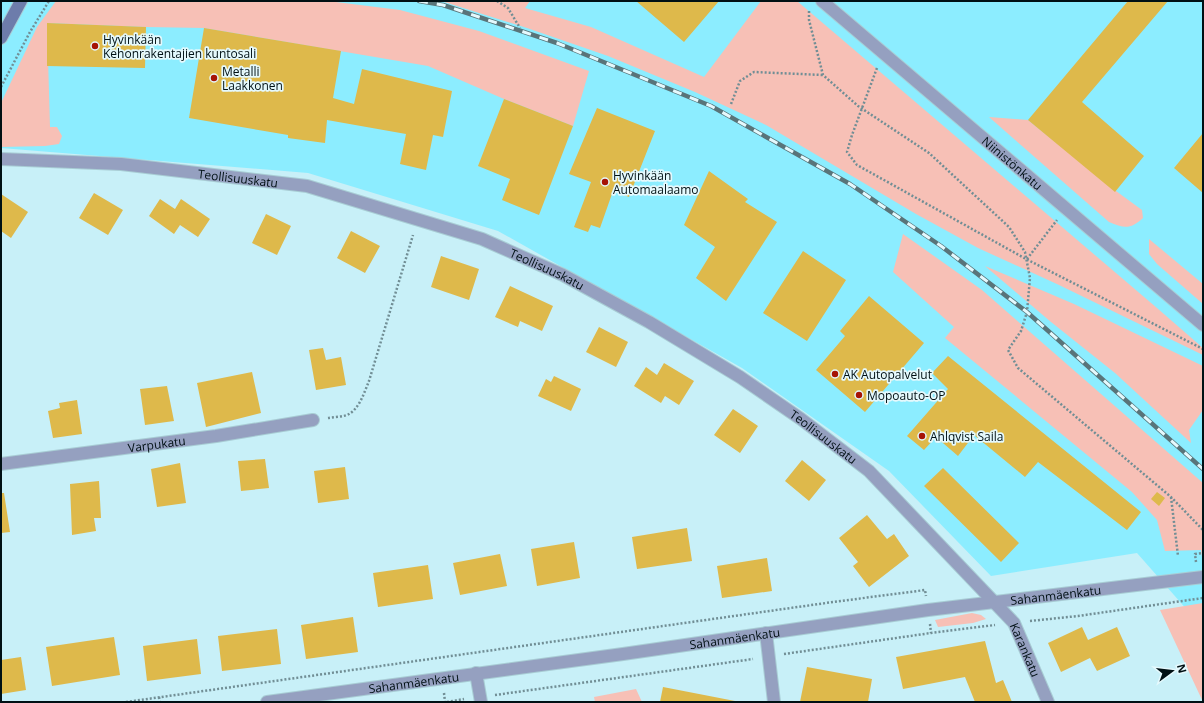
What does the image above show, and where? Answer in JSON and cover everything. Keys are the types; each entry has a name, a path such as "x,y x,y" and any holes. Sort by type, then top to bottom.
{"main road":[{"path":"1,38 21,1"}],"street":[{"name":"Niinistönkatu","path":"822,1 1203,325"},
{"name":"Teollisuuskatu","path":"1,159 121,164 307,186 482,238 562,275 649,322 740,377 800,419 869,471 994,602"},
{"name":"Varpukatu","path":"1,464 216,436 313,420"},
{"name":"Sahanmäenkatu","path":"267,702 623,654 928,610 1203,576"},
{"name":"Karankatu","path":"994,602 1014,623 1048,702"},
{"path":"766,633 774,702"},
{"path":"476,673 480,700"}],"path":[{"path":"1,88 30,32 49,1"},
{"path":"497,1 508,8 520,28"},
{"path":"809,7 809,20 822,75 858,106 929,153 1009,227 1025,252 1030,278 1027,312 1021,331 1008,350 1018,368 1171,497 1203,530"},
{"path":"882,52 847,152 857,165 1026,259 1203,349"},
{"path":"730,104 740,80 754,72 822,75"},
{"path":"1026,259 1066,208"},
{"path":"313,420 346,415 354,410 362,397 369,381 418,220"},
{"path":"1171,497 1178,556"},
{"path":"1195,554 1203,553"},
{"path":"126,702 926,590 931,633"},
{"path":"447,702 480,700 931,633 1078,616 1203,598"},
{"path":"159,697 160,702"}],"shaded area":[{"path":"1,1 1203,1 1203,628 1137,553 991,576 889,471 742,368 498,231 308,173 1,148"},
{"path":"56,1 328,1 400,10 479,31 589,71 573,126 504,99 428,66 204,28 47,23 50,127 57,127 62,136 59,144 45,146 1,147 1,103 37,27"},
{"path":"441,1 530,1 525,8 591,27 704,77 761,1 797,1 1203,348 1203,355 1059,285 978,248 916,214 766,125 695,92 608,56 527,28"},
{"path":"989,117 1028,120 1142,210 1143,218 1134,225 1127,227 1109,222"},
{"path":"903,234 982,290 1203,483 1203,557 1201,550 1165,551 1157,520 1132,492 945,338 954,327 893,272"},
{"path":"1149,239 1203,284 1203,304 1157,264 1149,254"},
{"path":"985,266 1074,304 1203,366 1203,410 1189,430 1191,443 1115,373 1051,322"},
{"path":"1203,603 1203,702 1160,610"},
{"path":"972,613 981,615 986,619 973,623 938,627 935,620"},
{"path":"636,689 642,702 595,702 594,697"}],"building":[{"path":"636,1 719,1 684,42"},
{"path":"1128,1 1168,1 1082,102 1144,156 1115,192 1028,120"},
{"path":"47,23 146,27 145,68 47,66"},
{"path":"204,28 341,51 333,98 354,104 362,69 452,91 443,137 433,135 426,170 400,164 406,134 327,120 325,143 288,138 288,135 189,118"},
{"path":"504,99 573,126 539,215 502,200 510,179 478,166"},
{"path":"597,108 655,131 629,197 613,191 600,228 591,225 588,232 574,227 591,182 569,174"},
{"path":"1203,133 1203,193 1174,168"},
{"path":"709,171 748,199 745,202 777,222 726,301 696,278 715,247 684,225"},
{"path":"94,193 123,210 108,235 79,218"},
{"path":"1,194 28,212 11,238 1,231"},
{"path":"160,199 175,209 181,199 210,219 198,237 180,225 174,234 149,216"},
{"path":"266,214 291,226 277,255 252,243"},
{"path":"351,231 380,246 365,273 337,258"},
{"path":"803,251 846,280 807,341 763,313"},
{"path":"441,256 479,269 469,300 431,287"},
{"path":"510,286 553,306 542,331 520,321 518,327 495,317"},
{"path":"869,296 924,343 865,412 816,370 845,336 840,331"},
{"path":"599,327 628,342 616,367 586,352"},
{"path":"323,348 326,360 341,357 346,385 316,390 309,350"},
{"path":"948,356 1141,512 1127,530 1038,462 1025,477 974,435 958,456 936,437 924,450 907,436 948,389 932,373"},
{"path":"664,363 694,381 679,405 665,396 661,403 634,386 646,367 657,375"},
{"path":"252,372 261,413 206,427 197,383"},
{"path":"554,376 581,389 571,411 538,396 546,379 551,382"},
{"path":"167,386 174,421 145,425 140,389"},
{"path":"77,400 82,434 53,438 48,411 60,408 59,403"},
{"path":"733,409 758,426 740,453 714,435"},
{"path":"265,459 269,488 241,491 238,461"},
{"path":"802,460 826,480 809,501 785,481"},
{"path":"180,463 186,503 157,507 151,469"},
{"path":"345,467 349,499 318,503 314,471"},
{"path":"943,468 1019,543 1001,562 924,486"},
{"path":"99,481 101,518 94,518 96,531 72,535 70,484"},
{"path":"1157,492 1165,498 1159,506 1151,499"},
{"path":"1,493 4,493 10,532 1,533"},
{"path":"867,515 887,539 894,534 909,556 869,587 853,566 858,562 839,538"},
{"path":"687,528 692,561 637,569 632,537"},
{"path":"574,542 580,578 537,586 531,549"},
{"path":"500,554 507,586 460,595 453,563"},
{"path":"767,558 772,591 722,598 717,566"},
{"path":"428,565 433,599 378,607 373,573"},
{"path":"353,617 358,652 306,659 301,625"},
{"path":"1082,627 1088,640 1117,627 1130,656 1097,671 1090,658 1061,672 1048,643"},
{"path":"277,629 281,664 222,671 218,636"},
{"path":"114,637 120,675 52,686 46,647"},
{"path":"197,639 201,674 147,681 143,646"},
{"path":"985,641 996,683 1003,680 1012,702 975,702 965,677 903,689 896,657"},
{"path":"21,657 26,690 1,694 1,660"},
{"path":"807,667 872,679 868,702 800,702"},
{"path":"663,687 735,701 735,702 660,702"}],"railway":[{"path":"419,1 443,5 557,43 711,106 850,184 941,246 1027,312 1203,469"}],"place":[{"name":"Hyvinkään Kehonrakentajien kuntosali","path":"95,46"},
{"name":"Metalli Laakkonen","path":"214,78"},
{"name":"Hyvinkään Automaalaamo","path":"605,182"},
{"name":"AK Autopalvelut","path":"835,374"},
{"name":"Mopoauto-OP","path":"859,395"},
{"name":"Ahlqvist Saila","path":"922,436"}]}
